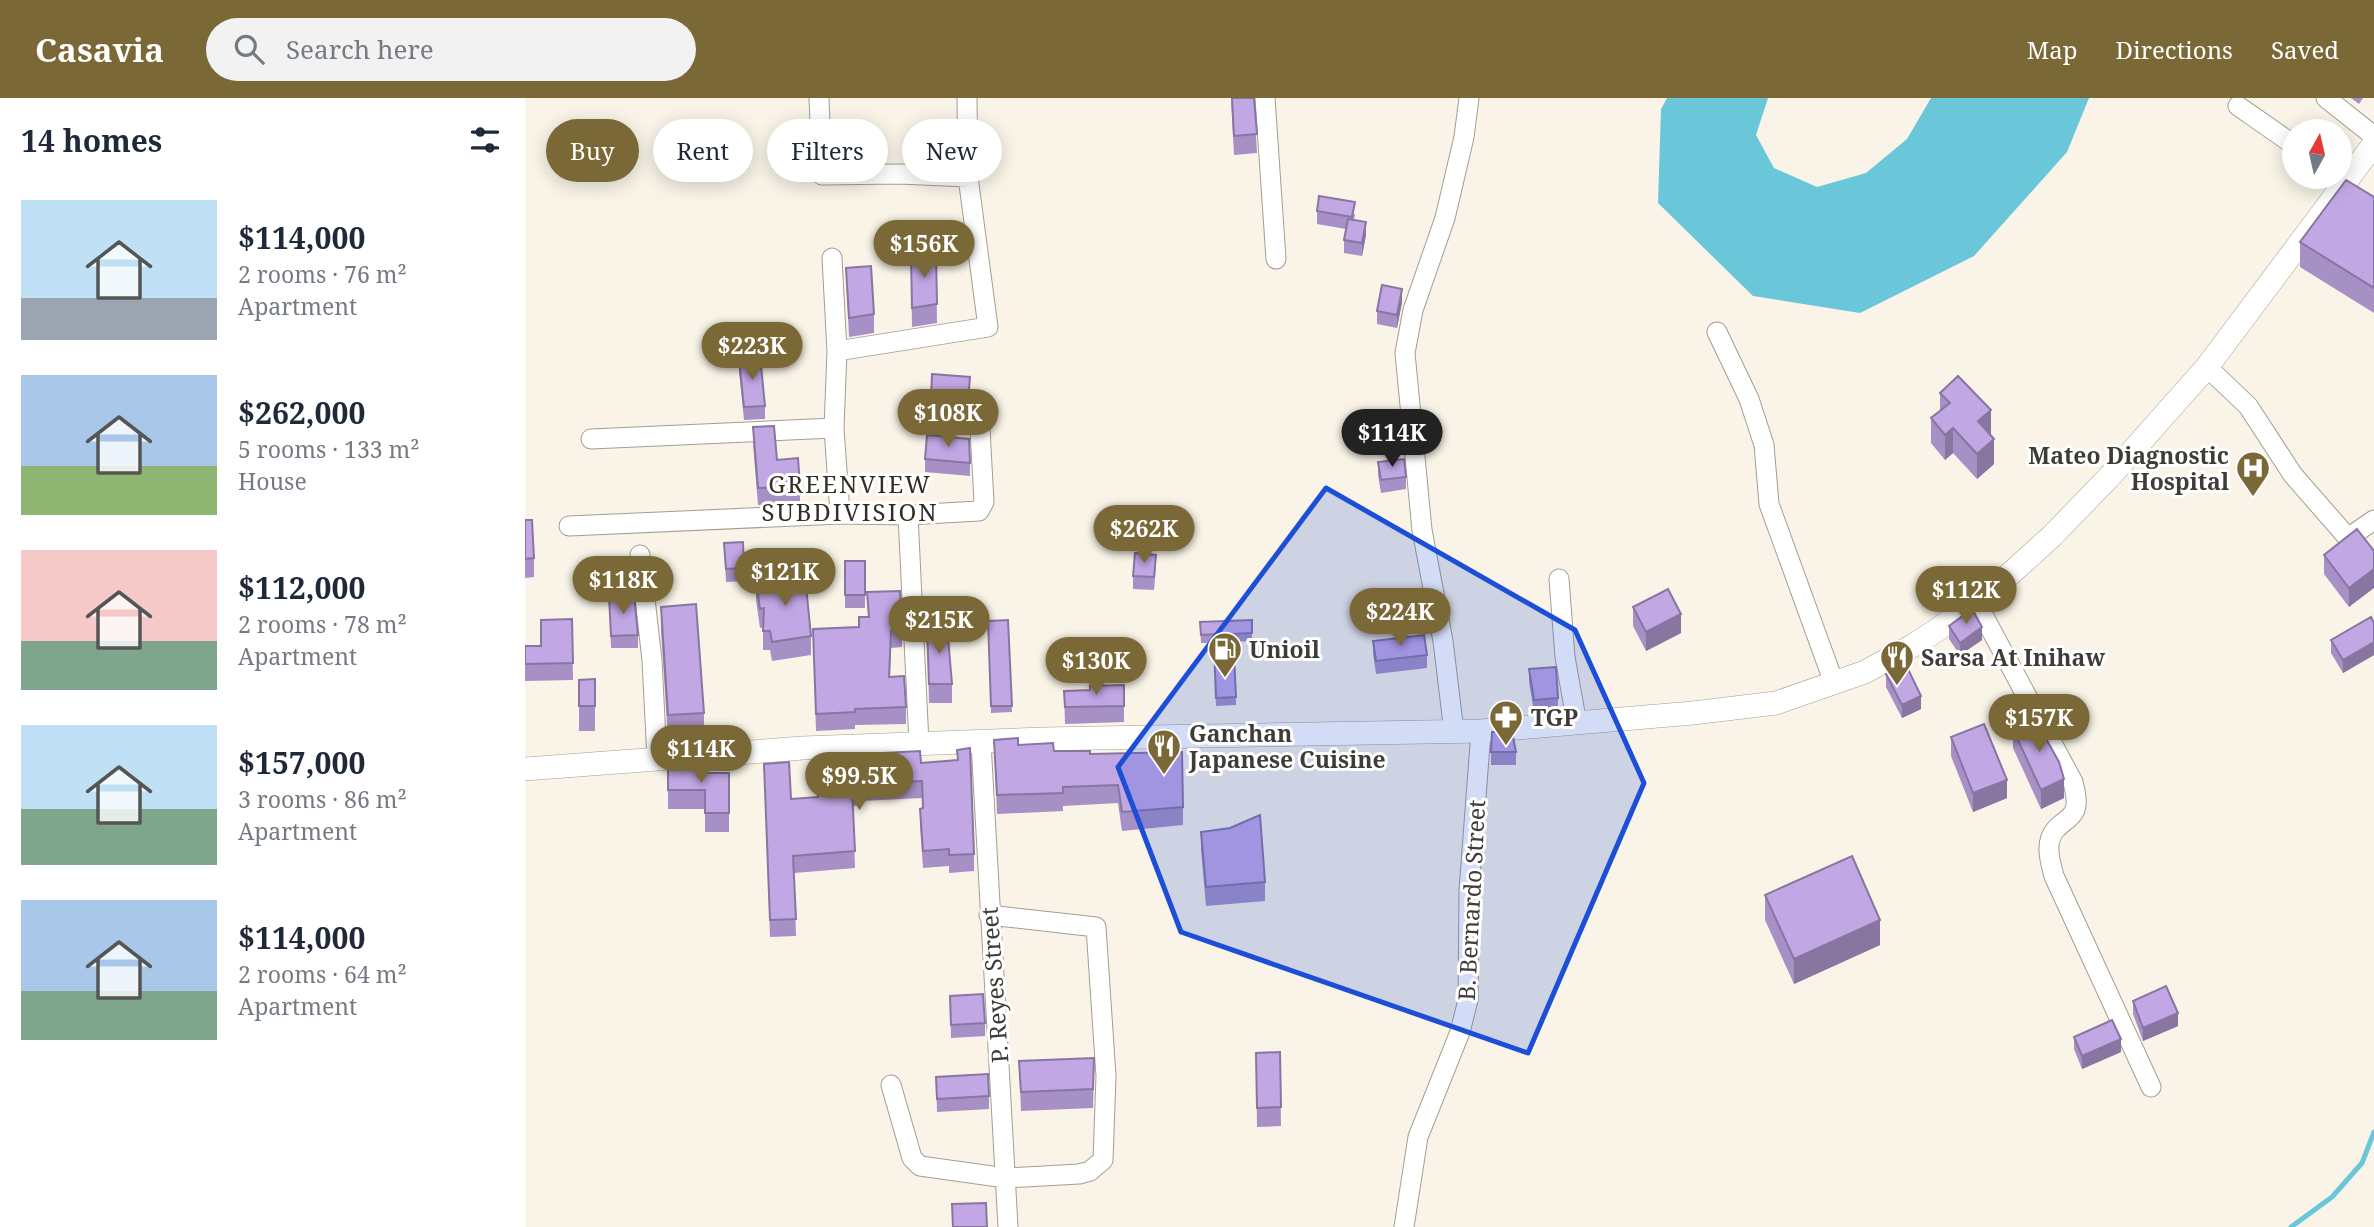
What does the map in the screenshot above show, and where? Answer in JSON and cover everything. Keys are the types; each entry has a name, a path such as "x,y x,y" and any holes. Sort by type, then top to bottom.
{"main road":[{"path":"2352,180 2374,144"},
{"path":"525,769 803,748 1043,738 1481,731 1693,713 1776,703 1864,672 1914,645 1999,584 2052,536 2112,474 2207,367 2346,189"}],"street":[{"path":"819,98 822,175 902,174"},
{"path":"967,98 967,119"},
{"path":"1265,98 1276,259"},
{"path":"1454,732 1443,641 1422,530 1405,353 1413,310 1445,218 1464,137 1469,98"},
{"path":"2326,98 2374,136"},
{"path":"2238,106 2282,137"},
{"path":"837,351 988,327 969,182"},
{"path":"832,258 837,351 834,428 840,514"},
{"path":"1717,332 1749,399 1765,445 1769,504 1834,683"},
{"path":"2207,367 2248,406 2293,475 2348,538 2374,520"},
{"path":"591,439 834,428"},
{"path":"569,526 979,511 984,502 980,429"},
{"path":"908,515 919,744"},
{"path":"640,555 652,660 657,759"},
{"path":"1559,579 1565,657 1577,724"},
{"path":"1976,602 2073,782 2077,802 2075,811 2055,829 2049,842 2049,857 2054,876 2151,1087"},
{"name":"B. Bernardo Street","path":"1404,1227 1418,1137 1460,1032 1468,1000 1469,890 1481,731"},
{"name":"P. Reyes Street","path":"981,742 1008,1227"},
{"path":"891,1085 912,1158 920,1166 1006,1178 1079,1174 1090,1171 1103,1160 1106,1076 1096,928 989,915"}],"highlighted area":[{"path":"1326,488 1575,630 1644,783 1528,1053 1181,932 1118,767"}],"water":[{"path":"1667,98 1768,98 1756,135 1774,168 1817,187 1866,173 1907,139 1931,98 2089,98 2067,152 1974,256 1860,313 1753,296 1658,203 1661,109"}],"building":[{"path":"1232,98 1254,98 1257,134 1234,136"},
{"path":"2352,184 2374,197 2374,288 2300,242 2339,189 2352,189"},
{"path":"1319,196 1355,202 1352,217 1317,211"},
{"path":"1348,219 1366,222 1362,243 1344,240"},
{"path":"911,254 936,254 937,304 912,308"},
{"path":"871,266 874,314 849,318 846,268"},
{"path":"1382,285 1402,289 1397,315 1377,311"},
{"path":"760,356 765,406 744,407 739,359"},
{"path":"932,374 970,377 968,402 931,399"},
{"path":"1958,376 1991,410 1978,421 1994,439 1977,454 1953,428 1945,435 1931,418 1950,403 1940,393"},
{"path":"774,426 777,460 798,458 800,486 758,488 753,427"},
{"path":"927,435 969,439 970,463 925,459"},
{"path":"1404,459 1406,477 1381,480 1378,462"},
{"path":"525,520 532,520 534,558 525,559"},
{"path":"2357,529 2374,551 2374,569 2349,588 2324,555"},
{"path":"743,542 744,568 726,569 724,543"},
{"path":"1135,553 1156,555 1154,577 1133,576"},
{"path":"845,561 865,561 865,595 845,595"},
{"path":"805,576 811,636 772,642 770,631 763,631 764,608 760,609 756,581"},
{"path":"1668,589 1681,614 1646,632 1633,607"},
{"path":"900,591 902,630 891,631 889,677 904,676 906,707 816,714 813,629 859,627 859,617 869,617 867,592"},
{"path":"609,595 634,595 638,635 611,636"},
{"path":"696,604 704,713 668,715 661,607"},
{"path":"1972,609 1982,627 1960,643 1949,626"},
{"path":"2371,617 2374,623 2374,642 2343,660 2331,640"},
{"path":"572,619 573,663 525,664 525,646 541,646 541,620"},
{"path":"1008,620 1012,706 991,706 988,621"},
{"path":"1252,620 1252,633 1233,634 1236,697 1216,698 1214,645 1218,644 1217,634 1201,635 1200,622"},
{"path":"947,626 952,684 929,684 927,627"},
{"path":"1424,635 1427,655 1376,661 1373,641"},
{"path":"1906,665 1921,696 1902,705 1886,674"},
{"path":"1556,667 1558,698 1534,700 1529,669"},
{"path":"595,679 595,706 579,706 579,680"},
{"path":"1124,685 1124,706 1065,707 1064,691 1090,690 1090,686"},
{"path":"2035,719 2059,762 2064,779 2041,790 2013,729"},
{"path":"1984,724 2007,780 1973,793 1951,737"},
{"path":"1512,731 1516,752 1491,752 1492,732"},
{"path":"1018,738 1018,745 1053,743 1054,751 1090,751 1090,754 1182,752 1183,807 1122,812 1118,785 1063,787 1063,793 997,795 994,740"},
{"path":"970,748 974,854 949,855 949,849 923,851 920,809 923,808 922,781 861,784 861,788 852,788 855,851 793,856 796,919 770,920 764,764 789,762 791,799 818,797 815,759 920,751 921,763 958,760 957,750"},
{"path":"668,763 697,763 697,773 729,773 729,813 705,813 705,790 668,790"},
{"path":"1260,815 1265,882 1206,887 1201,832 1230,828"},
{"path":"1852,856 1880,920 1794,959 1765,895"},
{"path":"2166,986 2178,1013 2143,1028 2133,1001"},
{"path":"983,994 985,1023 951,1025 950,996"},
{"path":"2112,1020 2121,1039 2082,1056 2074,1037"},
{"path":"1280,1052 1281,1107 1257,1108 1256,1053"},
{"path":"1094,1058 1093,1089 1021,1092 1019,1061"},
{"path":"988,1074 989,1096 937,1099 936,1077"},
{"path":"986,1203 987,1227 953,1227 952,1204"}],"waterway":[{"path":"2291,1227 2332,1197 2362,1163 2374,1132"}],"place":[{"name":"Mateo Diagnostic Hospital","path":"2253,498"},
{"name":"Unioil","path":"1225,679"},
{"name":"Sarsa At Inihaw","path":"1897,687"},
{"name":"TGP","path":"1506,747"},
{"name":"Ganchan Japanese Cuisine","path":"1164,776"}],"district":[{"name":"GREENVIEW SUBDIVISION","path":"850,497"}]}
